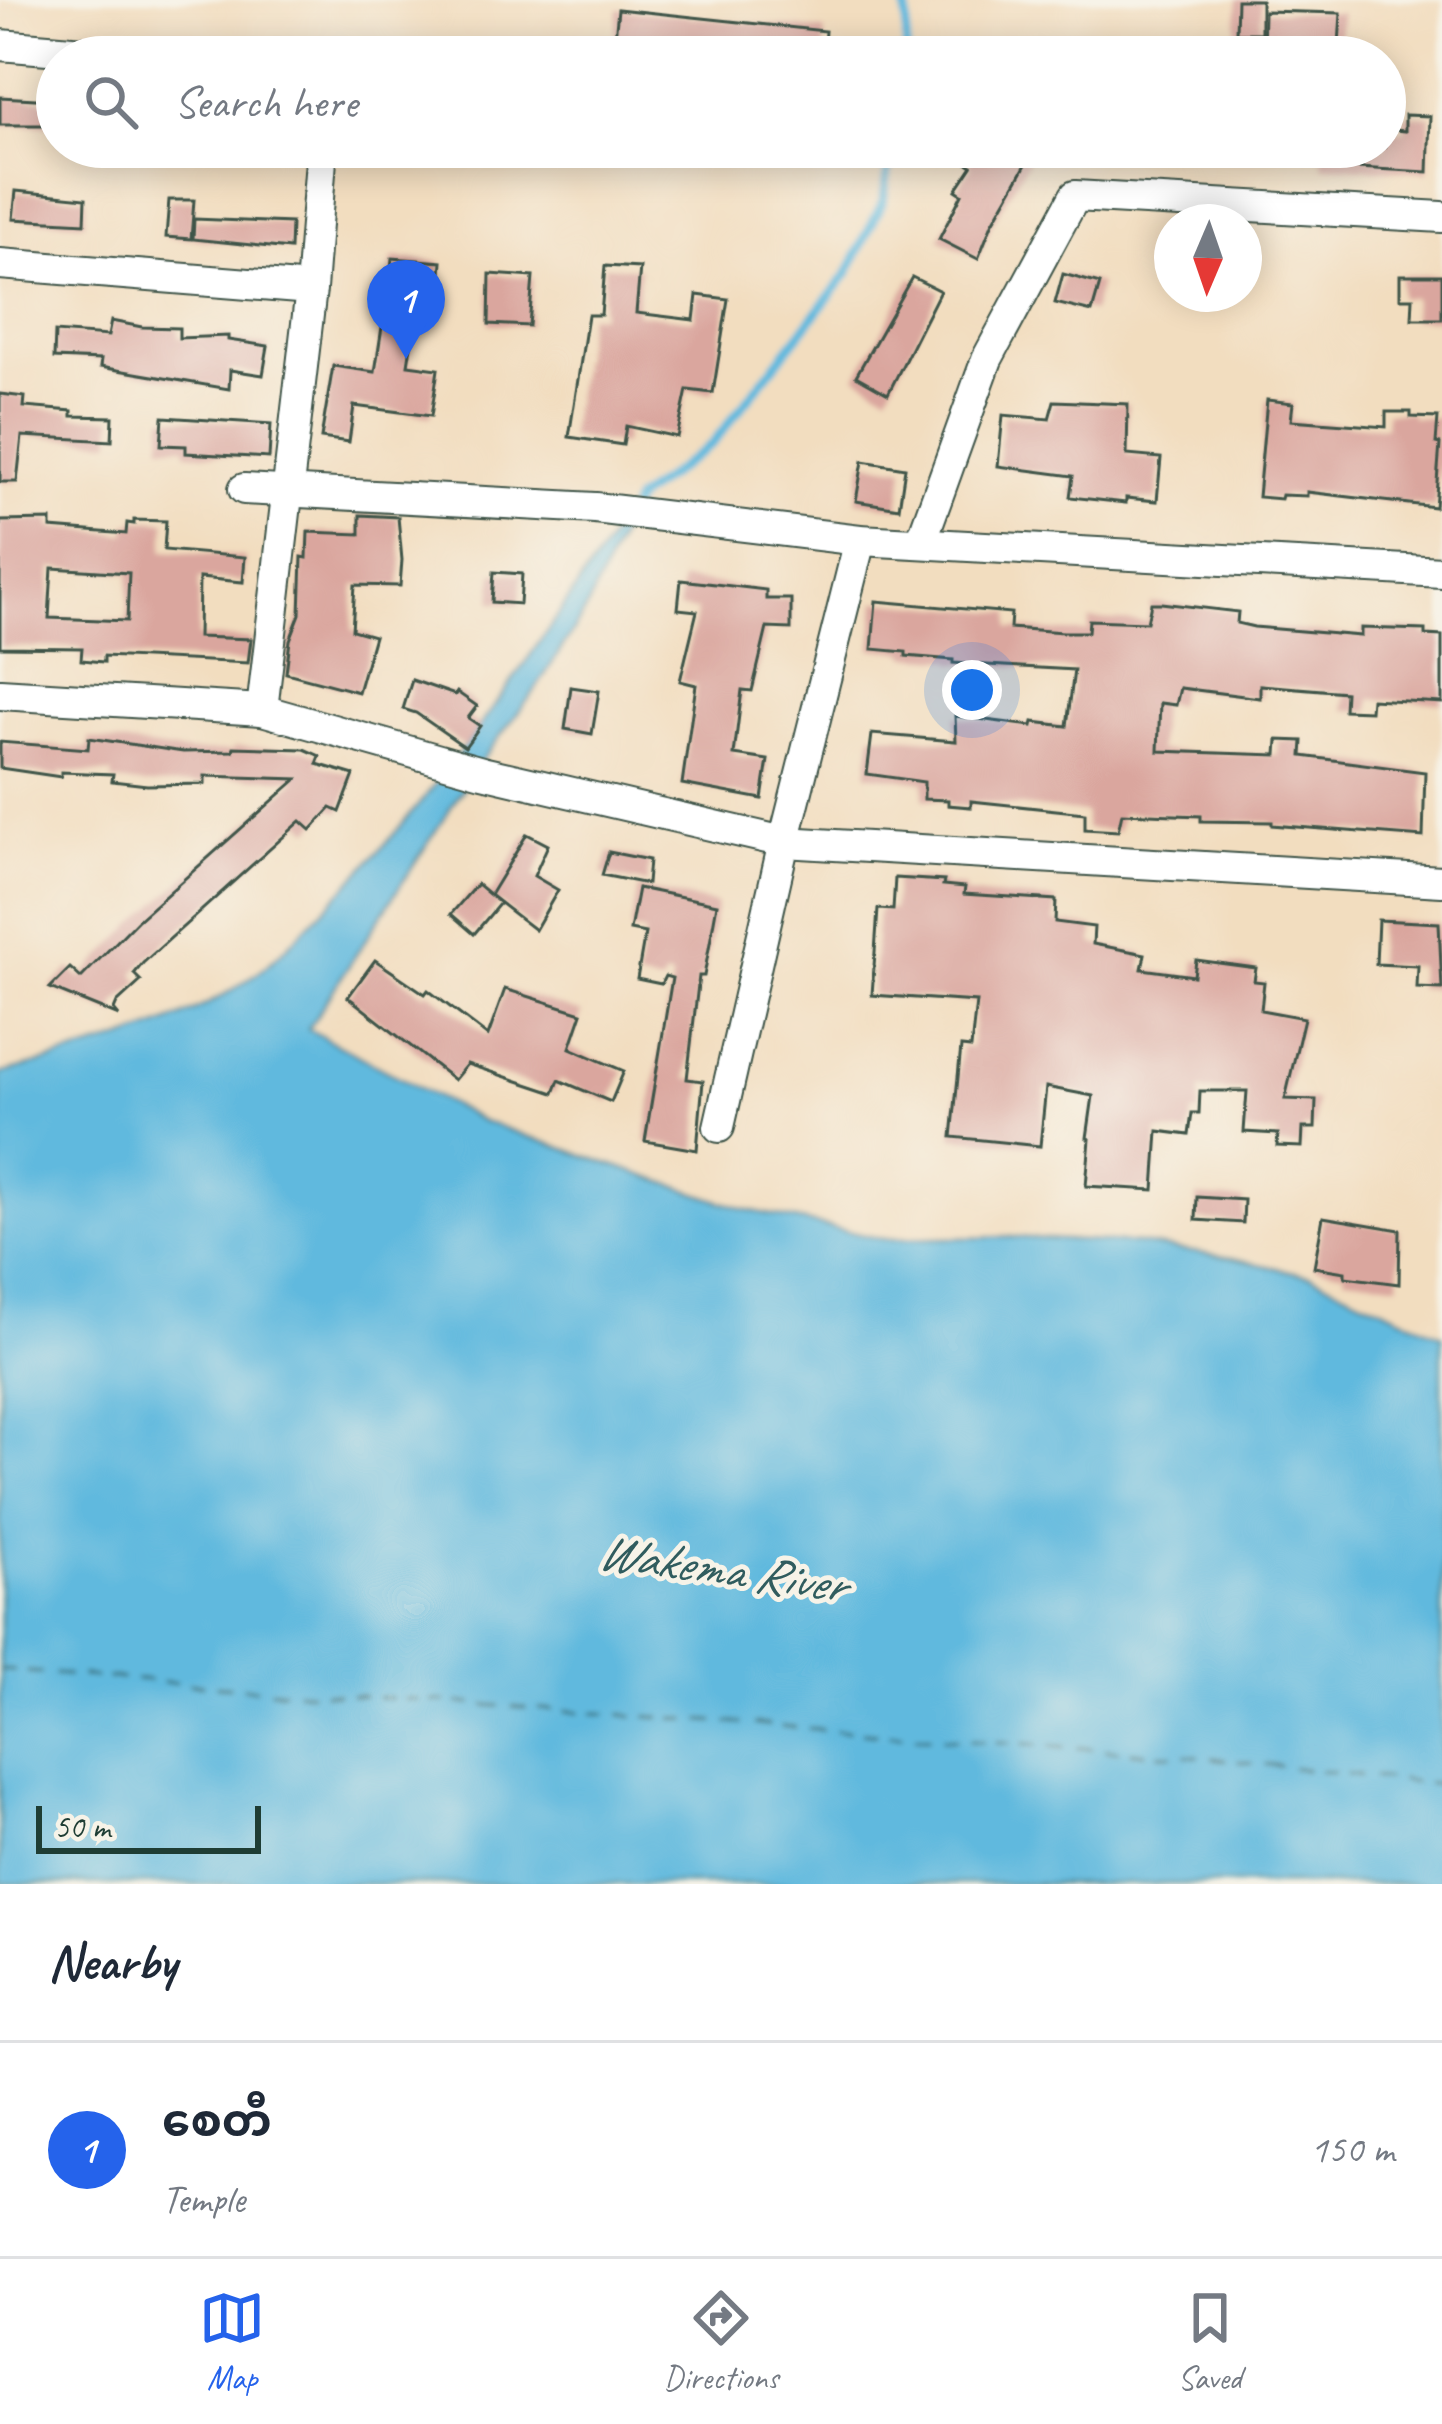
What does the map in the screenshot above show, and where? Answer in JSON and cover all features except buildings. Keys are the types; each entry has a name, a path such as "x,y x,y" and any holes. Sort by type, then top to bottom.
{"street":[{"path":"0,45 36,48"},
{"path":"262,710 311,289 320,168"},
{"path":"921,542 987,359 1075,196 1442,218"},
{"path":"0,264 311,289"},
{"path":"244,489 595,508 860,540 1442,572"},
{"path":"719,1127 860,540"},
{"path":"0,694 262,710 467,767 784,842 1442,881"}],"water":[{"name":"Wakema River","path":"636,500 585,612 532,695 480,762 308,1029 482,1121 744,1209 883,1239 1012,1237 1141,1244 1232,1258 1312,1276 1442,1335 1442,1884 0,1884 0,1074 169,1022 232,990 278,955 371,860 453,762"}],"waterway":[{"path":"903,0 906,36"},
{"path":"631,508 713,443 848,273 883,201 889,168"}],"ferry route":[{"path":"0,1670 1194,1756 1442,1785"}],"place":[{"name":"စေတီ","path":"406,359"}]}
